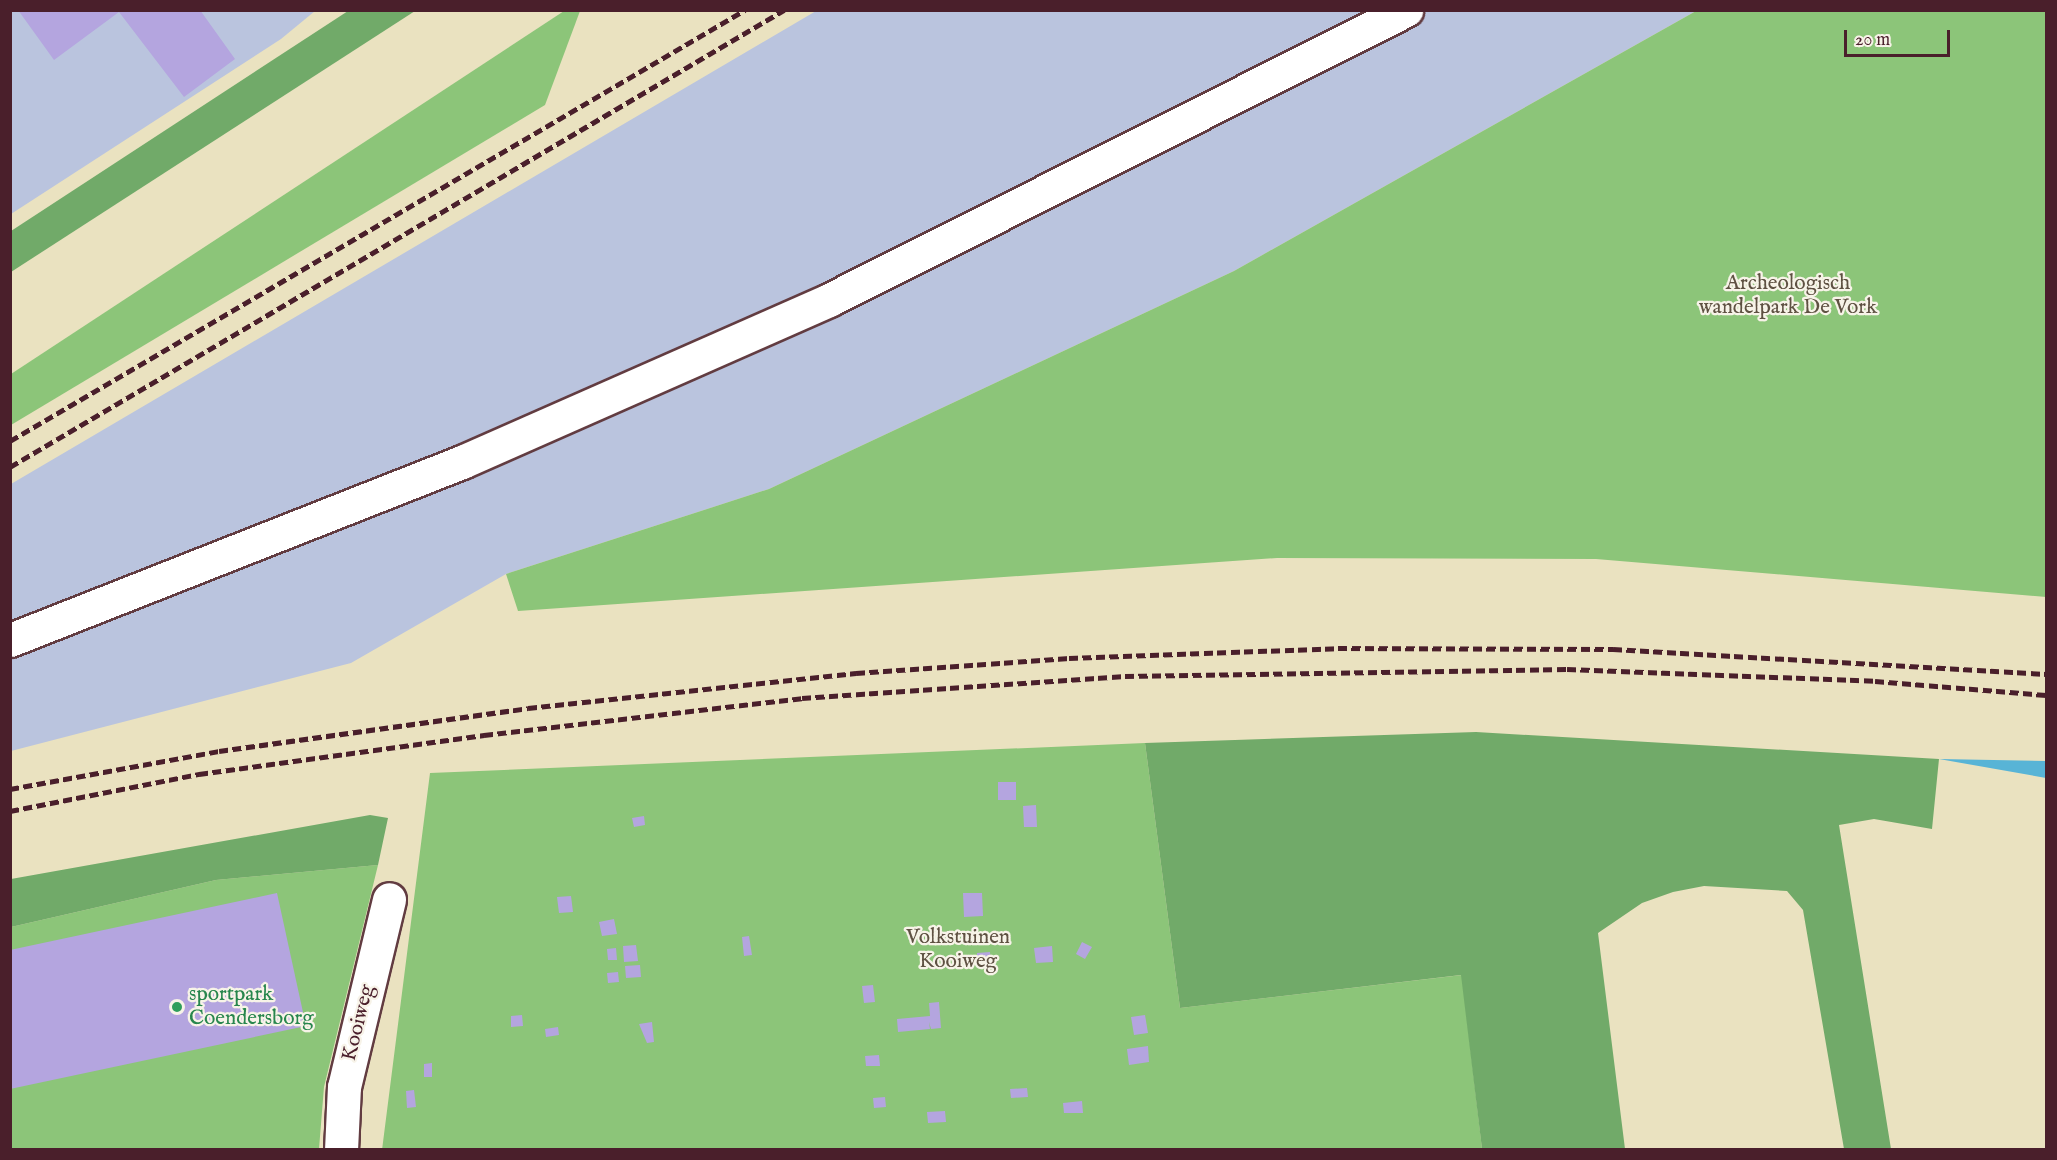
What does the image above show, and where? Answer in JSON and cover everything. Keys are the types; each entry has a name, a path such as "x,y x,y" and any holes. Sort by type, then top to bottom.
{"street":[{"path":"10,639 462,462 829,300 1406,10"},
{"name":"Kooiweg","path":"341,1149 344,1088 389,899"}],"shaded area":[{"path":"11,11 315,11 281,39 11,214"},
{"path":"816,11 1696,11 1234,271 769,489 506,574 351,663 11,751 11,484"}],"green space":[{"path":"348,11 415,11 11,272 11,231"},
{"path":"564,11 580,11 545,105 11,425 11,374"},
{"name":"Archeologisch wandelpark De Vork","path":"1696,11 2046,11 2046,597 1596,559 1277,558 518,611 506,574 769,489 1234,271"},
{"path":"1476,732 1939,759 1932,829 1874,819 1839,825 1891,1149 1844,1149 1803,910 1787,891 1704,886 1673,892 1642,903 1598,933 1625,1149 1482,1149 1461,975 1180,1008 1145,743"},
{"name":"Volkstuinen Kooiweg","path":"1145,743 1180,1008 1462,975 1482,1149 382,1150 430,773"},
{"path":"370,815 388,818 378,865 216,880 11,927 11,879"},
{"name":"sportpark Coendersborg","path":"378,865 324,1087 319,1149 11,1149 11,927 216,880"}],"water":[{"path":"1939,759 2046,761 2046,778"}],"building":[{"path":"18,10 200,10 235,59 184,97 119,12 54,60"},
{"path":"998,782 1016,782 1016,800 998,800"},
{"path":"1036,805 1037,827 1024,827 1023,806"},
{"path":"644,816 645,825 634,827 632,818"},
{"path":"277,893 306,1026 10,1089 10,950"},
{"path":"963,893 982,893 983,916 964,917"},
{"path":"571,896 573,912 559,913 557,897"},
{"path":"614,919 617,934 602,936 599,922"},
{"path":"749,936 752,955 744,956 742,937"},
{"path":"1082,942 1092,947 1085,959 1076,954"},
{"path":"636,945 638,961 624,962 623,946"},
{"path":"1052,946 1053,962 1036,963 1034,948"},
{"path":"616,948 617,960 608,960 607,949"},
{"path":"990,952 991,963 977,964 977,953"},
{"path":"640,965 641,977 626,978 625,966"},
{"path":"618,972 619,982 608,983 607,973"},
{"path":"873,985 875,1002 864,1003 862,986"},
{"path":"939,1002 941,1028 931,1029 929,1022 930,1029 898,1032 897,1019 930,1016 929,1003"},
{"path":"522,1015 523,1026 511,1027 511,1016"},
{"path":"1145,1015 1148,1033 1134,1035 1131,1017"},
{"path":"652,1022 654,1042 647,1043 639,1024"},
{"path":"558,1027 559,1035 546,1037 545,1029"},
{"path":"1148,1046 1149,1062 1129,1065 1127,1049"},
{"path":"879,1055 880,1066 866,1066 865,1056"},
{"path":"432,1063 432,1077 424,1077 424,1064"},
{"path":"1027,1088 1028,1097 1011,1098 1010,1089"},
{"path":"414,1090 416,1107 407,1108 406,1091"},
{"path":"885,1097 886,1107 874,1108 873,1098"},
{"path":"1082,1101 1083,1113 1064,1113 1063,1103"},
{"path":"945,1111 946,1122 928,1123 927,1112"}],"railway":[{"path":"10,441 745,10"},
{"path":"10,467 784,10"},
{"path":"10,789 219,751 528,708 856,673 1069,658 1338,648 1613,649 2046,674"},
{"path":"10,811 199,774 484,735 802,698 1125,676 1567,669 1875,681 2046,695"}],"place":[{"name":"sportpark Coendersborg","path":"177,1007"}]}
